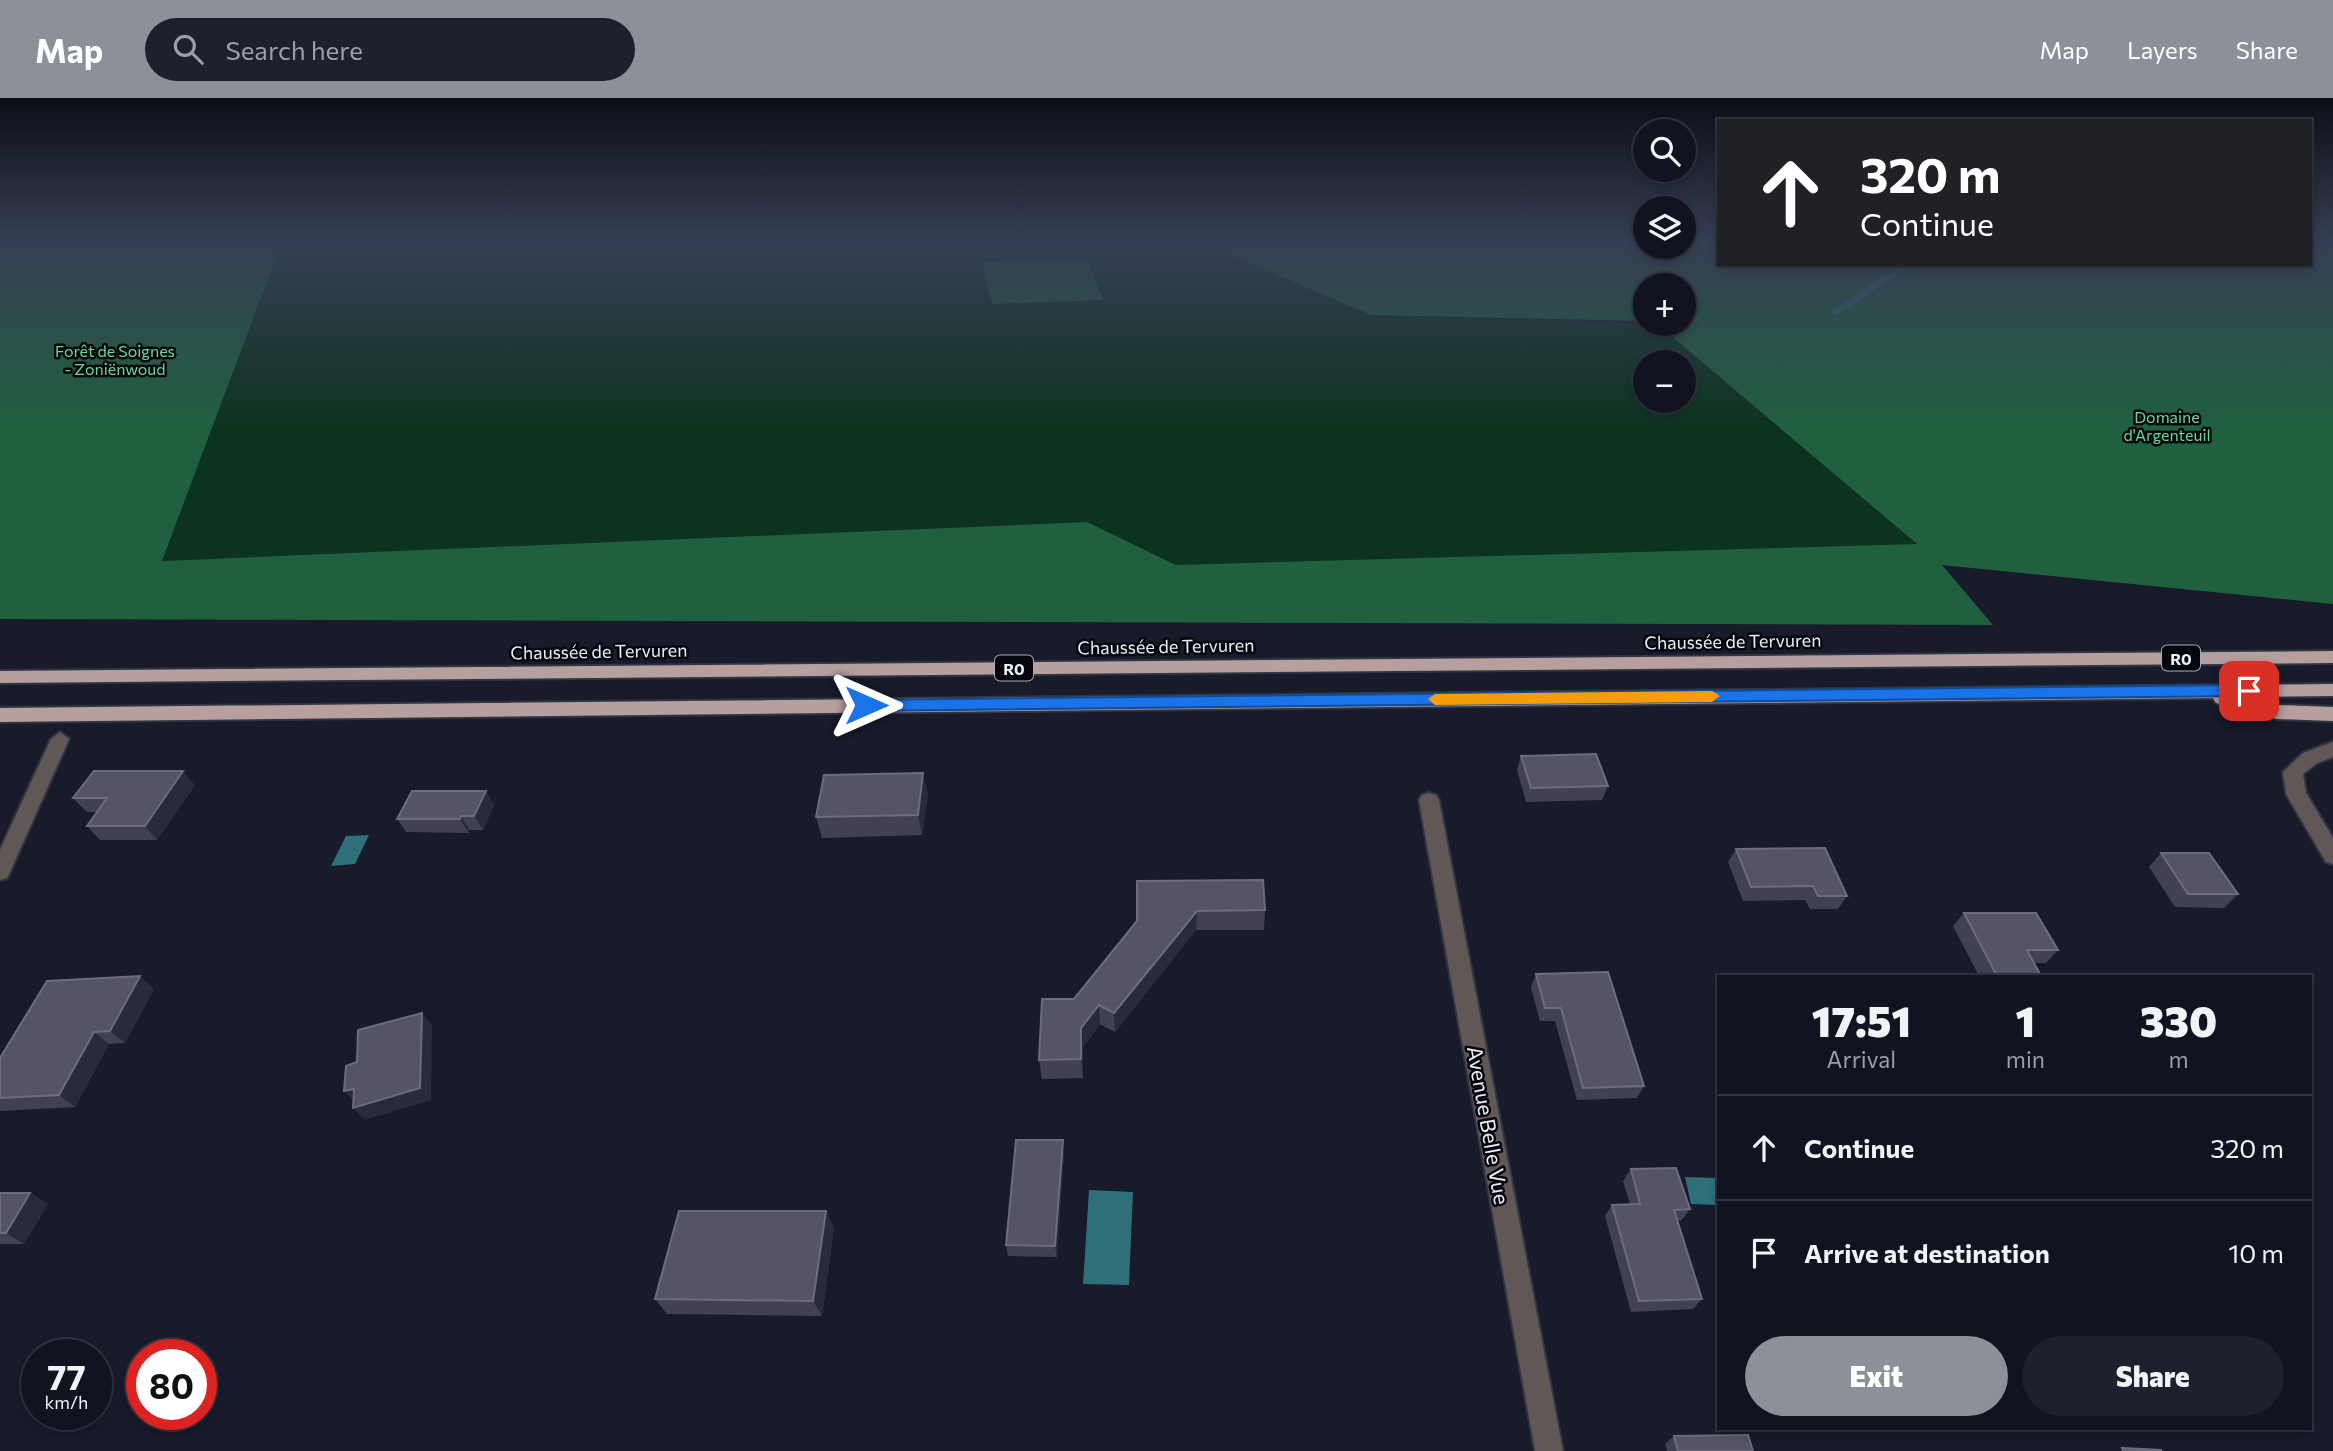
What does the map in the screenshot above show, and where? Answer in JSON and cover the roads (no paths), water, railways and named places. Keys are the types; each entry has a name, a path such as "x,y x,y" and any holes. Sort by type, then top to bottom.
{"highway":[{"name":"Chaussée de Tervuren","path":"0,677 2333,657"},
{"name":"R0","path":"0,715 2333,690"},
{"path":"2194,692 2277,712 2333,714"}],"street":[{"path":"0,872 60,739"},
{"path":"2333,749 2310,758 2293,772 2295,793 2333,856"},
{"name":"Avenue Belle Vue","path":"1429,800 1549,1451"}],"waterway":[{"path":"1836,312 1843,307"}],"park label":[{"name":"Forêt de Soignes - Zoniënwoud","path":"115,359"},
{"name":"Domaine d'Argenteuil","path":"2167,425"}]}
